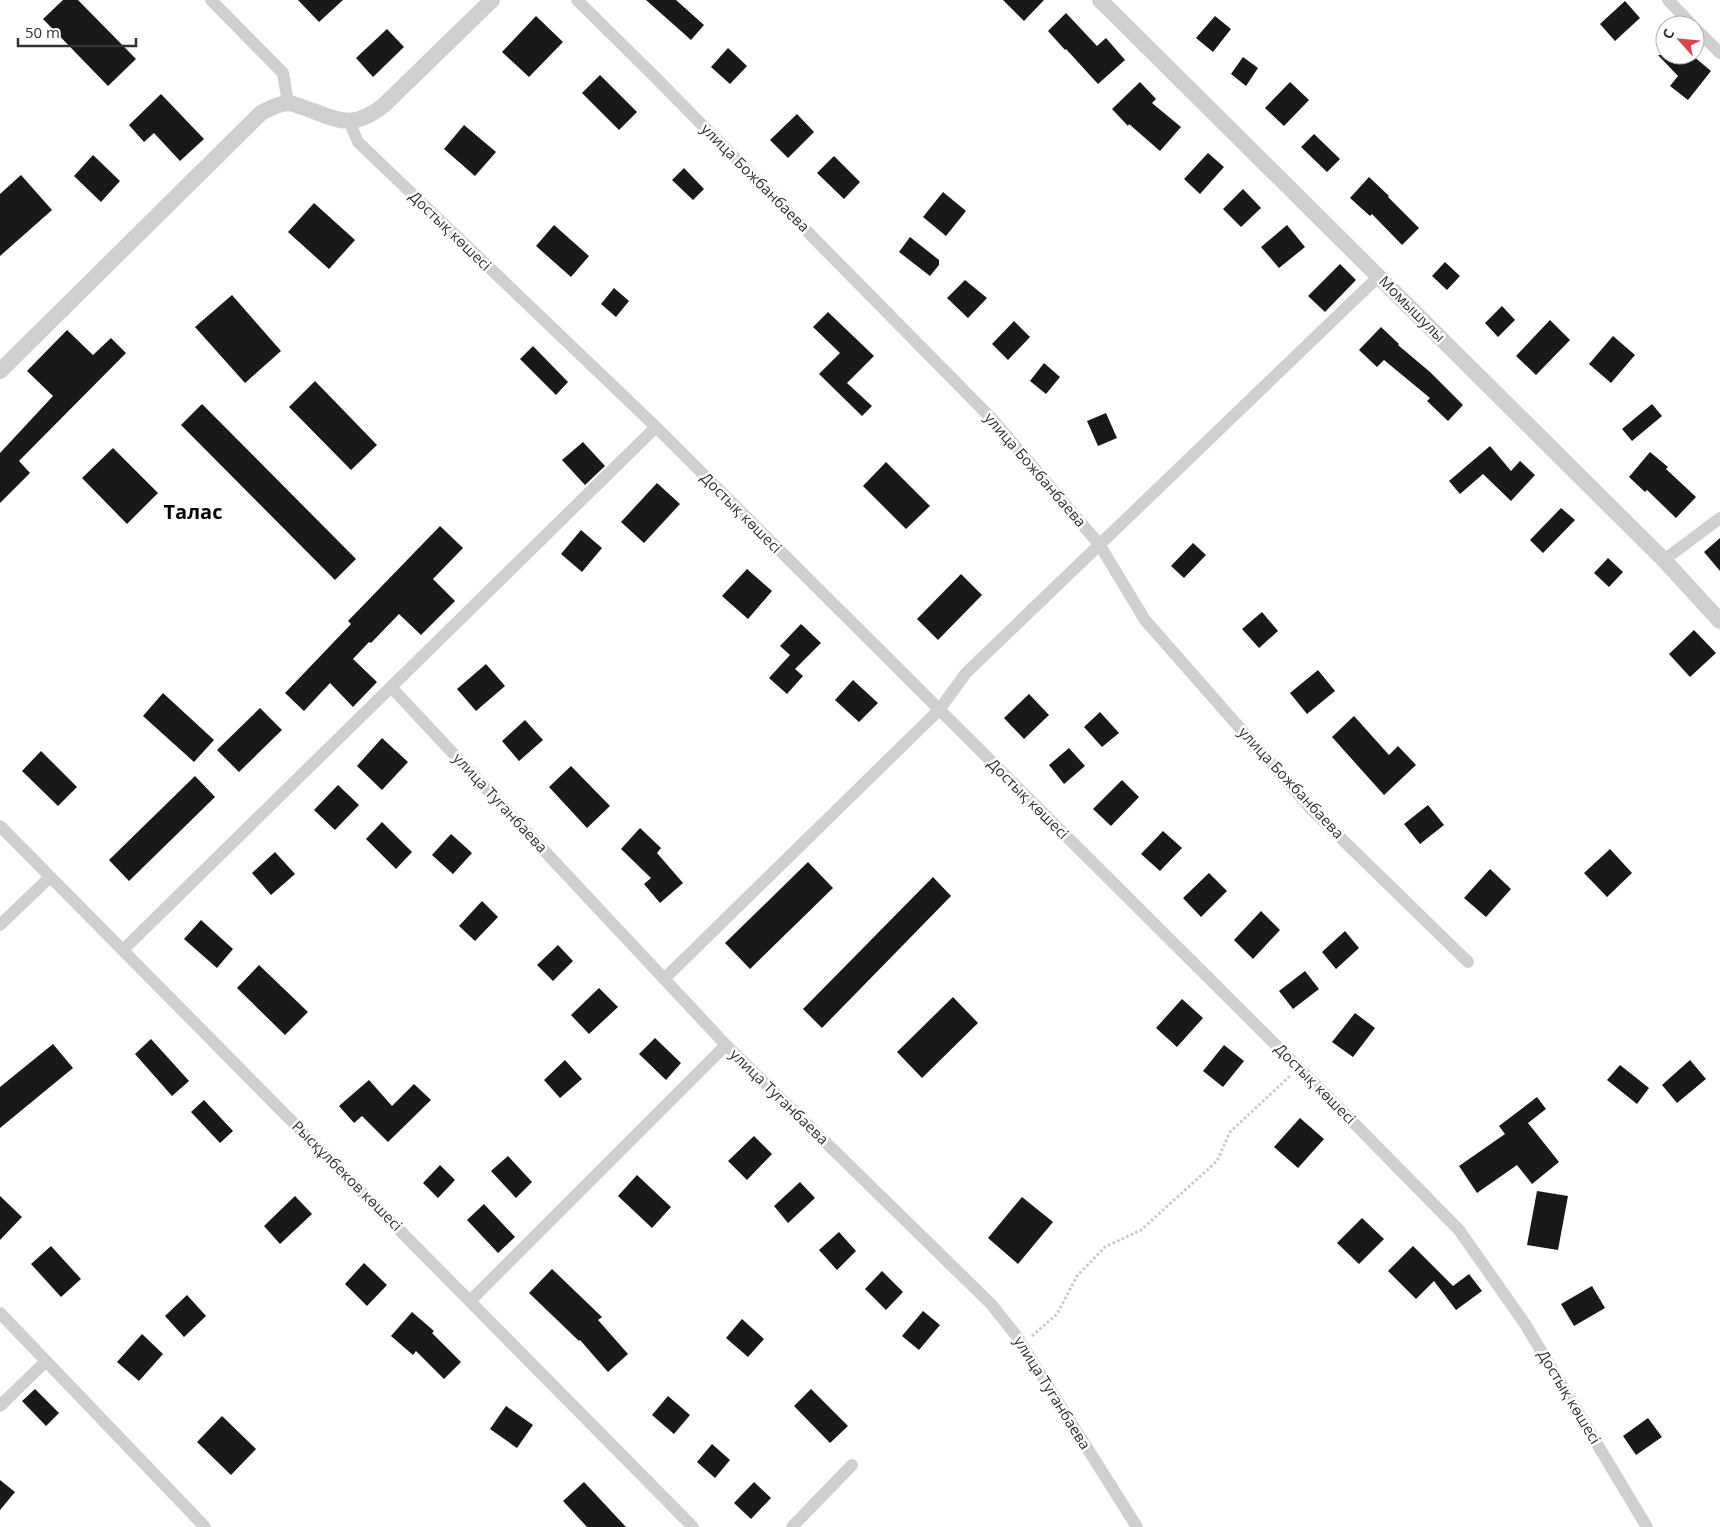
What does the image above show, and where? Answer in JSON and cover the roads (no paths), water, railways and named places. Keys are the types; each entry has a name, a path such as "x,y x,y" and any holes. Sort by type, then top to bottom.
{"street":[{"path":"211,0 282,73 288,103"},
{"path":"0,371 261,113 275,106 288,103 331,118 349,121 372,114 492,0"},
{"name":"улица Божбанбаева","path":"577,0 993,420 1099,544 1145,620 1312,810 1468,962"},
{"name":"Момышулы","path":"1100,0 1664,560 1720,622"},
{"path":"1668,0 1683,15"},
{"path":"1705,37 1720,53"},
{"name":"Достық көшесі","path":"349,121 358,142 656,427 1459,1230 1525,1324 1647,1527"},
{"path":"664,979 939,710 966,673 1379,276"},
{"path":"123,950 656,427"},
{"path":"1664,560 1720,518"},
{"name":"улица Туганбаева","path":"391,687 726,1045 990,1304 1022,1344 1137,1527"},
{"name":"Рысқұлбеков көшесі","path":"0,826 693,1527"},
{"path":"0,926 50,876"},
{"path":"470,1302 726,1045"},
{"path":"0,1313 205,1527"},
{"path":"0,1406 46,1362"},
{"path":"792,1527 852,1465"}],"district":[{"name":"Талас","path":"193,512"}]}
